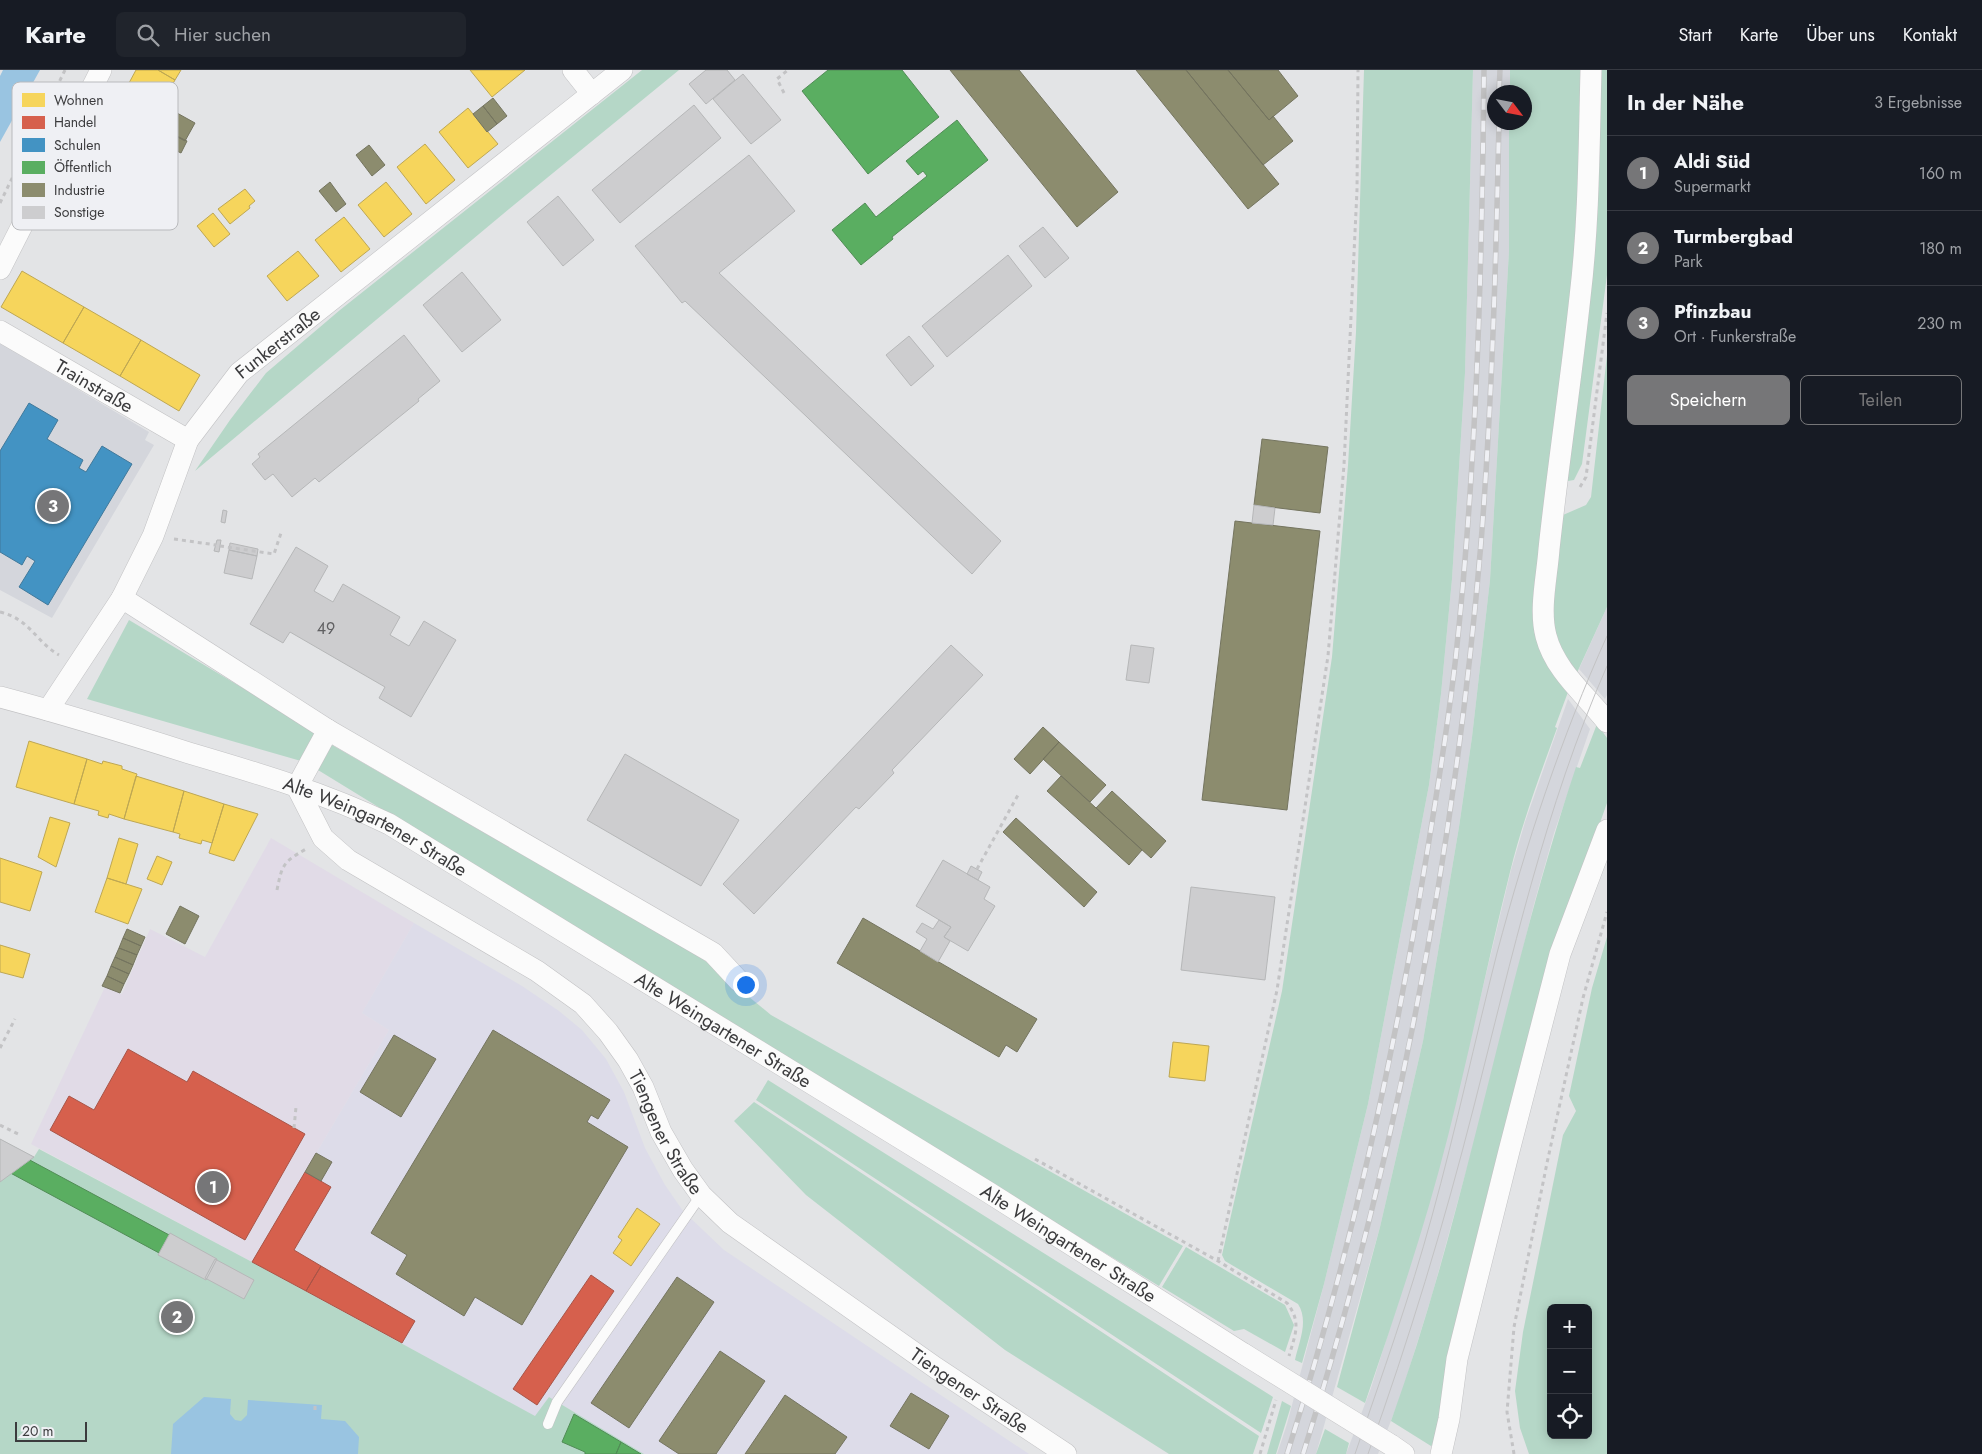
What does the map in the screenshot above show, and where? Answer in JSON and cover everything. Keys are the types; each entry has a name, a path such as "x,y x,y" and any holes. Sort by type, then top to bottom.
{"street":[{"path":"95,82 101,70"},
{"path":"573,70 592,94"},
{"name":"Funkerstraße","path":"48,710 122,598 153,536 188,440 239,373 622,70"},
{"path":"1591,70 1589,171 1581,295 1554,501 1544,608 1546,635 1555,658 1573,683 1607,722"},
{"path":"0,269 20,230"},
{"name":"Trainstraße","path":"0,331 188,440"},
{"path":"122,598 328,730 713,953 739,981"},
{"name":"Alte Weingartener Straße","path":"0,697 297,787 360,810 388,824 988,1192 1397,1450"},
{"path":"297,787 328,730"},
{"name":"Tiengener Straße","path":"297,787 323,838 333,849 348,860 537,971 583,1004 608,1032 628,1060 643,1087 662,1132 683,1170 701,1195 730,1223 936,1368 1066,1454"},
{"path":"1442,1454 1457,1359 1508,1151 1560,954 1607,830"}],"lane":[{"path":"548,1424 557,1402 701,1195"}],"path":[{"path":"58,82 64,70"},
{"path":"784,93 777,79 788,70"},
{"path":"1218,1261 1277,990 1328,656 1345,456 1357,190 1358,70"},
{"path":"0,203 12,178"},
{"path":"1554,501 1572,496 1586,477 1607,313"},
{"path":"153,536 274,554 282,530"},
{"path":"0,612 16,618 27,625 53,652 77,666"},
{"path":"976,869 1018,795"},
{"path":"277,890 281,871 288,860 323,838"},
{"path":"1514,1454 1507,1412 1514,1328 1547,1163 1584,998 1607,912"},
{"path":"0,1048 15,1018"},
{"path":"294,1128 296,1107"},
{"path":"0,1125 18,1134"},
{"path":"1035,1159 1218,1261 1288,1303 1295,1313 1296,1330 1288,1359"},
{"path":"1260,1454 1277,1397"},
{"path":"315,1404 315,1410"}],"shaded area":[{"path":"1473,70 1510,70 1510,85 1487,85 1487,130 1509,130 1509,251 1490,580 1472,737 1459,827 1423,1041 1380,1227 1316,1454 1277,1454 1287,1424 1324,1284 1368,1104 1429,785 1441,694 1452,579 1465,373"},
{"path":"0,343 149,432 145,440 154,445 52,618 0,590"},
{"path":"1607,607 1607,695 1605,699 1579,669"},
{"path":"1568,699 1590,729 1554,833 1534,904 1481,1117 1432,1295 1401,1395 1378,1454 1346,1454 1371,1388 1425,1217 1447,1137 1511,870 1525,822"},
{"path":"271,838 414,923 362,1013 389,1030 252,1262 31,1144 105,987 122,994 150,929 205,957"},
{"path":"414,923 522,986 559,1011 582,1030 606,1059 624,1092 645,1148 665,1185 683,1211 724,1250 1029,1454 644,1454 549,1397 536,1417 252,1262 389,1030 362,1013"}],"green space":[{"path":"642,70 679,70 195,471 230,420 266,373 340,310"},
{"path":"1364,70 1473,70 1465,373 1452,579 1441,694 1429,785 1368,1104 1324,1284 1302,1363 1295,1360 1303,1324 1303,1317 1298,1304 1225,1261 1222,1255 1282,991 1332,657 1348,465 1356,332"},
{"path":"1510,70 1586,70 1580,233 1537,615 1568,692 1520,835 1430,1204 1365,1403 1337,1387 1380,1227 1423,1041 1459,827 1472,737 1490,580 1509,251 1509,130 1532,130 1532,85 1510,85"},
{"path":"1598,70 1607,70 1607,275 1582,464 1574,480 1568,481 1566,478"},
{"path":"1607,355 1607,607 1575,677 1564,659 1557,639 1552,599 1554,578 1563,515 1586,505 1591,497"},
{"path":"129,620 318,733 301,761 87,699"},
{"path":"1597,724 1607,738 1607,803 1581,876 1435,1443 1431,1446 1391,1421 1418,1341 1442,1259 1551,848 1576,767 1580,768"},
{"path":"332,745 703,959 771,1015 1183,1246 1159,1286 318,770"},
{"path":"1607,937 1607,1454 1529,1454 1520,1428 1515,1391 1523,1332 1563,1135 1576,1111 1569,1096 1592,988"},
{"path":"768,1080 1273,1397 1261,1433 756,1100"},
{"path":"754,1102 1259,1436 1253,1454 1169,1454 1005,1350 806,1195 734,1121"},
{"path":"0,1139 34,1157 39,1149 535,1416 549,1397 644,1454 0,1454"},
{"path":"1186,1247 1285,1305 1294,1325 1285,1352 1244,1329 1234,1331 1162,1287"},
{"path":"1282,1401 1291,1406 1276,1454 1267,1454"},
{"path":"1325,1429 1349,1443 1346,1454 1316,1454"}],"water":[{"path":"3,70 40,70 33,82 12,82 12,120 0,142 0,76"},
{"path":"204,1397 231,1399 230,1414 235,1420 241,1421 247,1415 248,1400 322,1405 321,1419 345,1421 359,1437 358,1454 171,1454 173,1424"}],"building: Wohnen":[{"path":"136,70 158,70 175,80 174,82 130,82"},
{"path":"158,70 181,70 175,80"},
{"path":"470,70 525,70 492,97"},
{"path":"468,108 498,144 468,168 439,132"},
{"path":"425,144 455,180 426,204 397,167"},
{"path":"386,182 412,214 384,237 358,205"},
{"path":"245,189 255,201 249,206 250,208 230,224 218,209"},
{"path":"213,213 230,234 214,247 197,226"},
{"path":"344,217 370,249 341,272 315,240"},
{"path":"298,251 319,276 287,301 267,276"},
{"path":"22,271 84,307 63,343 1,307"},
{"path":"84,307 141,340 120,376 63,343"},
{"path":"141,340 200,375 179,411 120,376"},
{"path":"29,741 87,759 74,804 16,787"},
{"path":"87,759 102,764 103,761 122,766 122,769 137,774 124,819 109,814 108,818 98,815 99,811 74,804"},
{"path":"136,776 184,791 173,832 124,819"},
{"path":"184,791 224,804 212,843 202,840 201,844 179,838 180,834 173,832"},
{"path":"224,804 258,814 234,861 209,853"},
{"path":"50,817 70,823 56,867 38,857"},
{"path":"119,838 138,844 126,884 107,878"},
{"path":"157,856 172,862 162,885 147,879"},
{"path":"0,858 42,872 30,911 0,902"},
{"path":"107,878 142,889 128,924 95,912"},
{"path":"0,945 30,954 23,978 0,972"},
{"path":"1173,1042 1209,1046 1205,1081 1169,1077"},
{"path":"637,1208 660,1224 631,1266 613,1253 622,1240 618,1237"}],"building: Handel":[{"path":"128,1049 187,1082 193,1071 305,1134 245,1240 50,1130 69,1096 94,1110"},
{"path":"305,1172 331,1187 294,1250 321,1266 306,1291 252,1262"},
{"path":"321,1266 415,1321 402,1343 306,1291"},
{"path":"591,1275 614,1291 537,1405 513,1389"}],"building: Schulen":[{"path":"29,403 58,420 47,439 83,460 79,468 86,472 102,446 132,464 48,605 19,587 35,561 27,556 22,565 0,552 0,451"}],"building: Öffentlich":[{"path":"828,70 902,70 939,117 868,174 802,91"},
{"path":"957,120 988,160 892,237 893,239 861,265 832,230 865,203 876,217 927,176 923,171 918,175 906,161"},
{"path":"13,1151 171,1236 161,1254 3,1169"},
{"path":"574,1414 621,1442 616,1454 585,1454 585,1452 562,1442"},
{"path":"621,1442 641,1454 616,1454"}],"building: Industrie":[{"path":"950,70 1019,70 1118,192 1077,227"},
{"path":"1136,70 1186,70 1279,184 1248,209"},
{"path":"1186,70 1228,70 1269,120 1273,116 1293,141 1263,165"},
{"path":"1228,70 1278,70 1298,96 1269,120"},
{"path":"493,98 507,116 497,124 483,106"},
{"path":"483,106 497,124 487,132 473,114"},
{"path":"178,114 195,123 185,141 178,137"},
{"path":"178,136 187,141 181,153 178,152"},
{"path":"369,145 385,165 372,176 356,155"},
{"path":"330,182 346,204 336,212 319,191"},
{"path":"1262,439 1328,447 1320,513 1254,505"},
{"path":"1235,521 1320,531 1287,810 1202,800"},
{"path":"1043,727 1059,742 1030,774 1014,759"},
{"path":"1059,742 1106,785 1090,802 1043,759"},
{"path":"1061,776 1142,850 1129,865 1047,791"},
{"path":"1112,791 1166,841 1151,858 1096,808"},
{"path":"1016,818 1097,892 1084,907 1003,832"},
{"path":"180,906 199,916 185,944 166,934"},
{"path":"863,918 1037,1019 1017,1052 1006,1045 999,1057 837,963"},
{"path":"127,929 145,937 141,946 123,938"},
{"path":"123,938 141,946 137,955 119,948"},
{"path":"119,948 137,955 133,965 115,957"},
{"path":"115,957 133,965 129,974 111,966"},
{"path":"111,966 129,974 124,984 107,976"},
{"path":"107,976 124,984 120,993 102,986"},
{"path":"493,1030 610,1100 598,1119 591,1115 587,1122 628,1147 522,1325 475,1297 464,1316 396,1274 407,1255 371,1233"},
{"path":"394,1035 436,1059 401,1117 360,1092"},
{"path":"316,1153 332,1162 321,1181 305,1172"},
{"path":"677,1277 714,1302 629,1428 591,1403"},
{"path":"720,1351 765,1381 716,1454 679,1454 659,1441"},
{"path":"911,1393 949,1416 929,1449 890,1426"},
{"path":"785,1395 847,1437 835,1454 745,1454"}],"building: Sonstige":[{"path":"706,70 727,70 735,80 706,104 689,84"},
{"path":"743,74 781,120 751,144 713,99"},
{"path":"694,105 721,138 620,223 592,190"},
{"path":"749,155 795,211 719,273 1001,541 972,574 685,301 682,303 635,246"},
{"path":"558,196 594,240 563,266 527,222"},
{"path":"1043,227 1069,258 1045,278 1019,246"},
{"path":"1008,255 1032,286 947,357 922,326"},
{"path":"462,272 501,320 462,352 423,305"},
{"path":"404,335 440,381 418,399 419,401 319,482 315,478 292,497 273,474 265,480 252,464 260,457 258,454"},
{"path":"909,336 934,366 911,386 886,355"},
{"path":"1254,505 1275,508 1273,525 1252,523"},
{"path":"223,510 227,511 225,523 221,522"},
{"path":"217,540 221,540 219,552 214,551"},
{"path":"230,543 258,549 257,556 229,550"},
{"path":"296,547 328,566 314,591 333,602 343,584 400,617 390,635 409,646 424,621 456,640 411,717 379,698 385,687 290,632 283,643 250,624"},
{"path":"229,550 257,556 252,579 224,573"},
{"path":"951,645 983,675 892,770 894,773 859,809 856,807 754,914 723,884"},
{"path":"1131,645 1154,648 1149,683 1126,680"},
{"path":"625,754 739,820 701,886 587,820"},
{"path":"943,860 990,887 984,899 995,906 968,951 944,937 951,927 916,906"},
{"path":"971,866 982,872 978,880 967,874"},
{"path":"1191,887 1275,897 1265,980 1181,970"},
{"path":"939,920 951,927 944,937 950,941 938,962 920,951 927,939 916,932 922,923 933,929"},
{"path":"0,1139 34,1157 0,1182"},
{"path":"170,1233 217,1259 206,1280 158,1255"},
{"path":"215,1259 254,1280 244,1299 205,1278"}],"tram line":[{"path":"1355,1454 1395,1336 1441,1183 1497,953 1532,832 1574,713 1607,636"},
{"path":"1368,1454 1412,1325 1438,1238 1463,1150 1516,938 1548,828 1565,773 1607,666"}],"railway":[{"path":"1287,1454 1330,1310 1383,1092 1411,945 1446,736 1463,582 1474,436 1482,216 1484,70"},
{"path":"1499,85 1500,70"},
{"path":"1303,1454 1336,1343 1366,1231 1393,1118 1438,889 1470,658 1481,543 1493,333 1499,130"}],"place":[{"name":"Pfinzbau","path":"53,506"},
{"name":"Aldi Süd","path":"213,1187"},
{"name":"Turmbergbad","path":"177,1317"}]}
